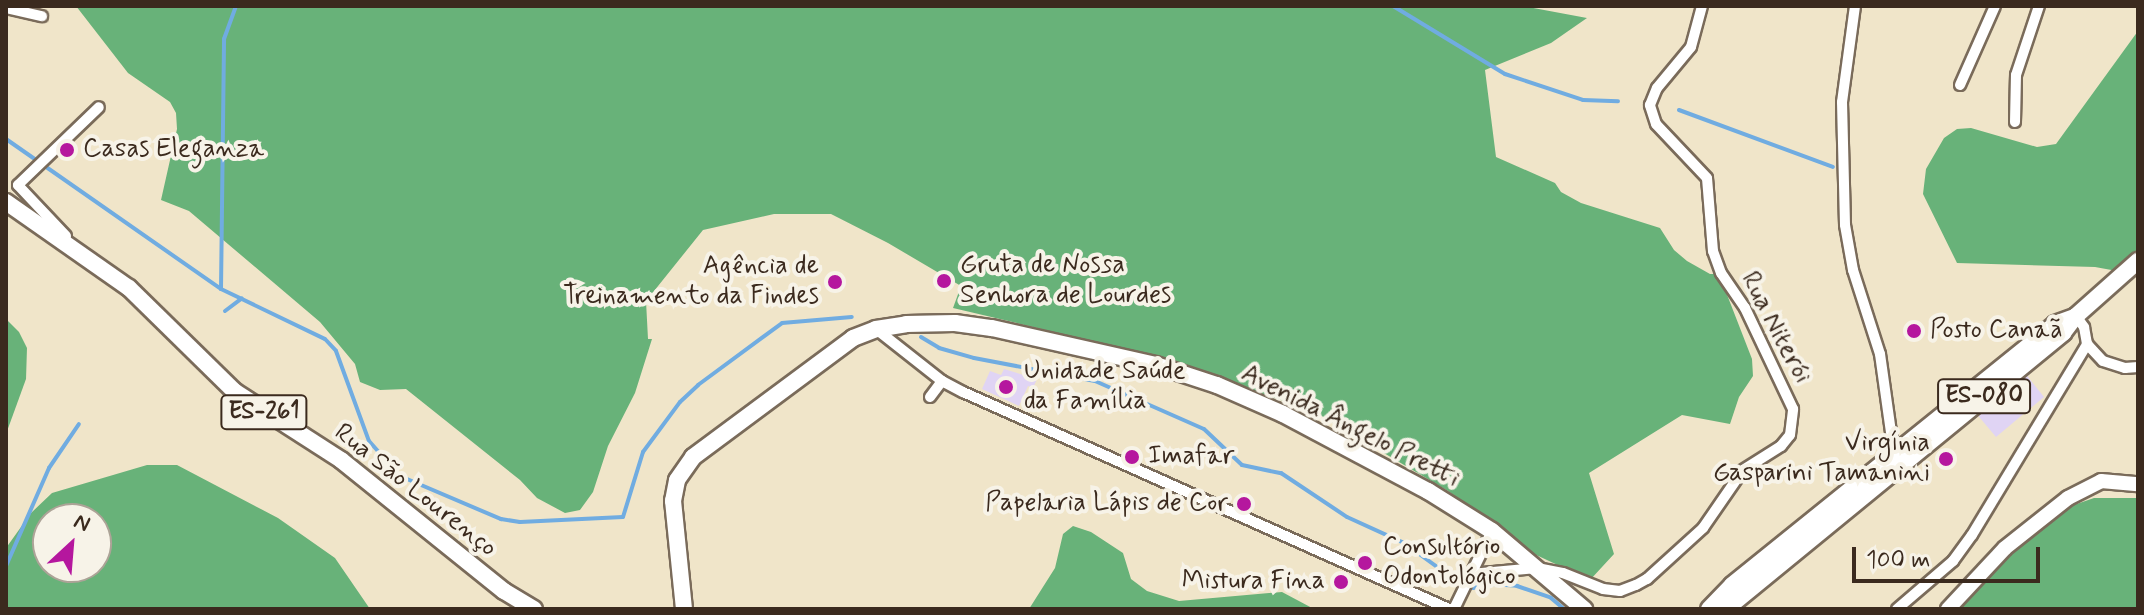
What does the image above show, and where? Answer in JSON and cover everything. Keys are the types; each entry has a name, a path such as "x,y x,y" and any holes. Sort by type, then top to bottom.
{"main road":[{"name":"Rua São Lourenço","path":"6,202 36,226 91,259 142,300 234,391 341,460 504,591 534,609"},
{"name":"ES-080","path":"1726,609 2063,333 2076,316 2138,261"},
{"name":"ES-080","path":"1709,609 1732,585 2055,324 2076,316"},
{"name":"Avenida Ângelo Pretti","path":"876,329 931,323 992,328 1120,356 1202,380 1283,414 1359,452 1492,531 1584,609"},
{"path":"684,609 673,501 683,470 693,457 840,344 876,329"}],"street":[{"name":"Rua Niterói","path":"1537,568 1620,591 1647,579 1703,528 1743,470 1781,446 1793,427 1793,409 1745,308 1718,265 1711,232 1707,178 1656,124 1650,105 1657,88 1691,47 1702,6"},
{"path":"1855,6 1842,102 1845,225 1853,270 1880,354 1894,454"},
{"path":"1960,85 1995,6"},
{"path":"2015,122 2016,75 2039,6"},
{"path":"6,8 42,16"},
{"path":"91,259 20,190 21,181 99,107"},
{"path":"2076,316 2084,327 2087,344 2103,361 2125,368 2138,367"},
{"path":"876,329 942,381 1452,609 1492,531"},
{"path":"1897,609 1953,561 1972,535 2087,344"},
{"path":"930,397 942,381"},
{"path":"1948,609 2005,548 2068,498 2101,481 2138,484"},
{"path":"1467,583 1537,568"}],"shaded area":[{"name":"Unidade Saúde da Família","path":"1004,369 1037,379 1033,388 1028,386 1019,406 982,389 990,371 1001,375"},
{"path":"2024,372 2044,397 1996,437 1975,412"}],"green space":[{"path":"76,6 1522,6 1587,18 1551,43 1485,70 1496,157 1555,183 1561,192 1581,203 1660,228 1674,250 1687,261 1710,274 1719,274 1752,359 1753,376 1739,397 1730,424 1682,415 1589,473 1614,554 1590,580 1534,554 1448,491 1313,411 1135,351 953,308 961,286 888,243 831,214 774,214 703,230 646,301 648,339 652,339 635,393 608,446 593,492 580,510 565,513 537,498 520,480 406,389 380,390 360,382 355,364 320,322 189,211 161,200 177,129 176,113 170,102 128,73"},
{"path":"2138,31 2138,255 2117,271 2095,267 1957,263 1923,194 1926,169 1944,138 1957,129 1971,128 2037,147 2056,144"},
{"path":"6,319 19,332 27,348 26,379 6,434"},
{"path":"147,465 177,465 278,518 335,558 370,609 6,609 6,548 32,512 32,583 112,583 112,503 42,503 52,493"},
{"path":"2094,498 2138,498 2138,609 1950,609 2005,553 2068,507"},
{"path":"1073,526 1091,532 1123,553 1131,579 1147,591 1179,601 1282,592 1314,609 1029,609 1055,568 1063,534"}],"waterway":[{"path":"221,289 224,39 236,6"},
{"path":"1393,6 1505,74 1583,100 1618,101"},
{"path":"1679,110 1833,167"},
{"path":"6,139 221,289 325,339 336,351 369,441 400,476 501,519 520,522 623,517 643,452 680,402 698,385 782,323 852,317"},
{"path":"225,311 242,298"},
{"path":"921,337 939,348 974,358 1095,381 1204,429 1242,465 1281,473 1347,517 1404,543 1462,585 1473,588 1491,584 1517,586 1551,598 1564,609"},
{"path":"6,566 49,468 79,424"}],"place":[{"name":"Casas Eleganza","path":"67,150"},
{"name":"Gruta de Nossa Senhora de Lourdes","path":"944,281"},
{"name":"Agência de Treinamento da Findes","path":"835,282"},
{"name":"Posto Canaã","path":"1914,331"},
{"name":"Unidade Saúde da Família","path":"1006,387"},
{"name":"Imafar","path":"1132,457"},
{"name":"Virgínia Gasparini Tamanini","path":"1946,459"},
{"name":"Papelaria Lápis de Cor","path":"1244,504"},
{"name":"Consultório Odontológico","path":"1365,563"},
{"name":"Mistura Fina","path":"1341,582"}]}
